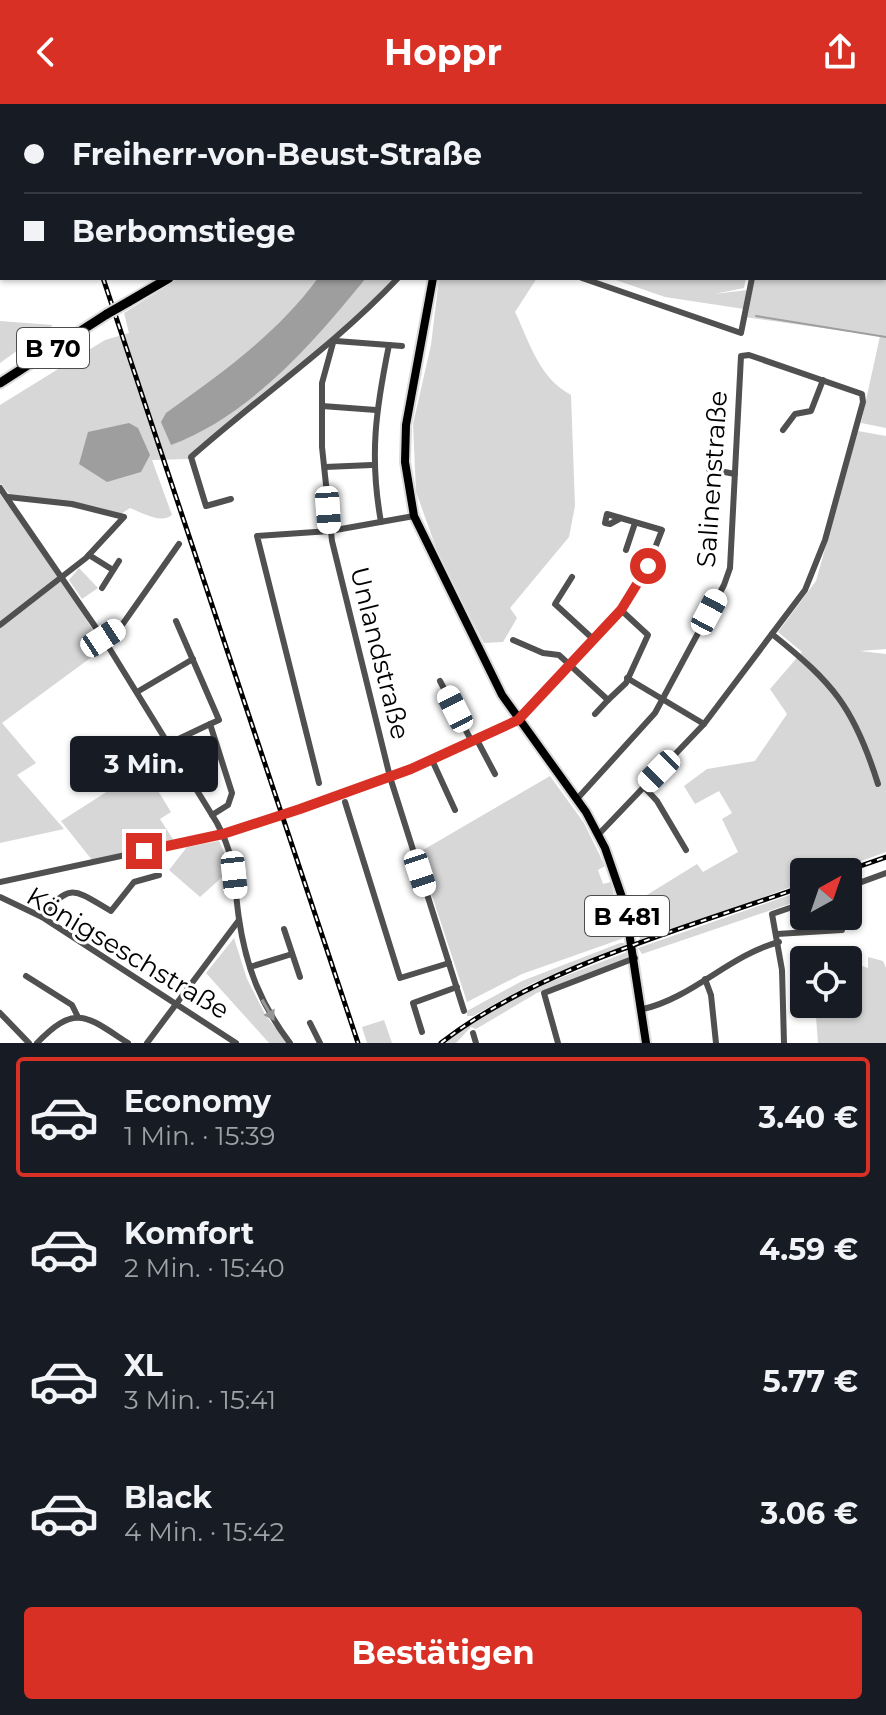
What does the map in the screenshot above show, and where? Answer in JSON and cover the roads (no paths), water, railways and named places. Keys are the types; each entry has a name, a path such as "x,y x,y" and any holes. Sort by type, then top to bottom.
{"highway":[{"name":"B 70","path":"0,383 166,280"}],"main road":[{"name":"B 481","path":"433,280 406,425 405,462 414,516 482,659 518,720 577,799 598,835 620,886 635,958 646,1043"}],"street":[{"path":"231,499 206,506 191,457 242,412 334,342 396,280"},
{"path":"588,280 741,333 752,280"},
{"path":"334,342 402,346"},
{"name":"Unlandstraße","path":"334,342 322,383 330,531 390,777 464,1011"},
{"path":"381,522 372,465 376,410 389,345"},
{"name":"Salinenstraße","path":"577,799 655,713 730,568 739,361 742,355 823,380"},
{"path":"598,835 704,724 812,579 863,402 860,393 823,380 811,411 795,414 783,430"},
{"path":"322,406 376,410"},
{"path":"325,467 372,465"},
{"path":"709,469 735,474"},
{"path":"0,488 103,638 223,834 232,852 239,920 250,967 270,1015 290,1043"},
{"path":"0,625 89,555 124,517 72,504 8,497"},
{"path":"319,783 257,536 330,531 414,516"},
{"path":"0,882 223,834 390,777 518,720 569,662 621,610 648,566 662,530 621,518"},
{"path":"626,550 635,523"},
{"path":"103,638 122,625 179,544"},
{"path":"89,555 113,570"},
{"path":"102,588 119,561"},
{"path":"572,577 555,604 592,638"},
{"path":"595,714 627,678 648,635 621,610"},
{"path":"168,744 219,720 176,621"},
{"path":"772,634 821,674 843,703 858,728 878,784"},
{"path":"513,640 569,662 608,700"},
{"path":"137,692 193,659"},
{"path":"627,678 704,724"},
{"path":"440,681 495,774"},
{"path":"210,724 232,793 228,805 212,815"},
{"path":"432,760 455,810"},
{"path":"644,787 657,801 686,850"},
{"path":"345,802 400,978 449,963"},
{"path":"862,882 886,873"},
{"path":"42,917 58,896 70,891 79,892 111,911 134,882 159,875"},
{"name":"Königseschstraße","path":"0,897 42,917 236,1043"},
{"path":"784,1043 779,942 772,914 790,908"},
{"path":"147,1043 239,920"},
{"path":"284,929 300,977"},
{"path":"777,934 842,930"},
{"path":"643,1009 664,1004 705,979 779,942"},
{"path":"250,967 292,954"},
{"path":"558,1043 544,993 635,958"},
{"path":"26,976 72,1005 77,1015"},
{"path":"705,979 711,995 716,1043"},
{"path":"422,1032 413,1003 457,987"},
{"path":"0,1013 29,1043"},
{"path":"37,1043 63,1020 77,1015 91,1019 128,1043"},
{"path":"310,1023 320,1043"},
{"path":"473,1033 476,1043"}],"waterway":[{"path":"756,316 886,337"}],"railway":[{"path":"104,280 358,1043"},
{"path":"862,865 886,857"},
{"path":"441,1043 522,992 568,971 790,891"}]}
